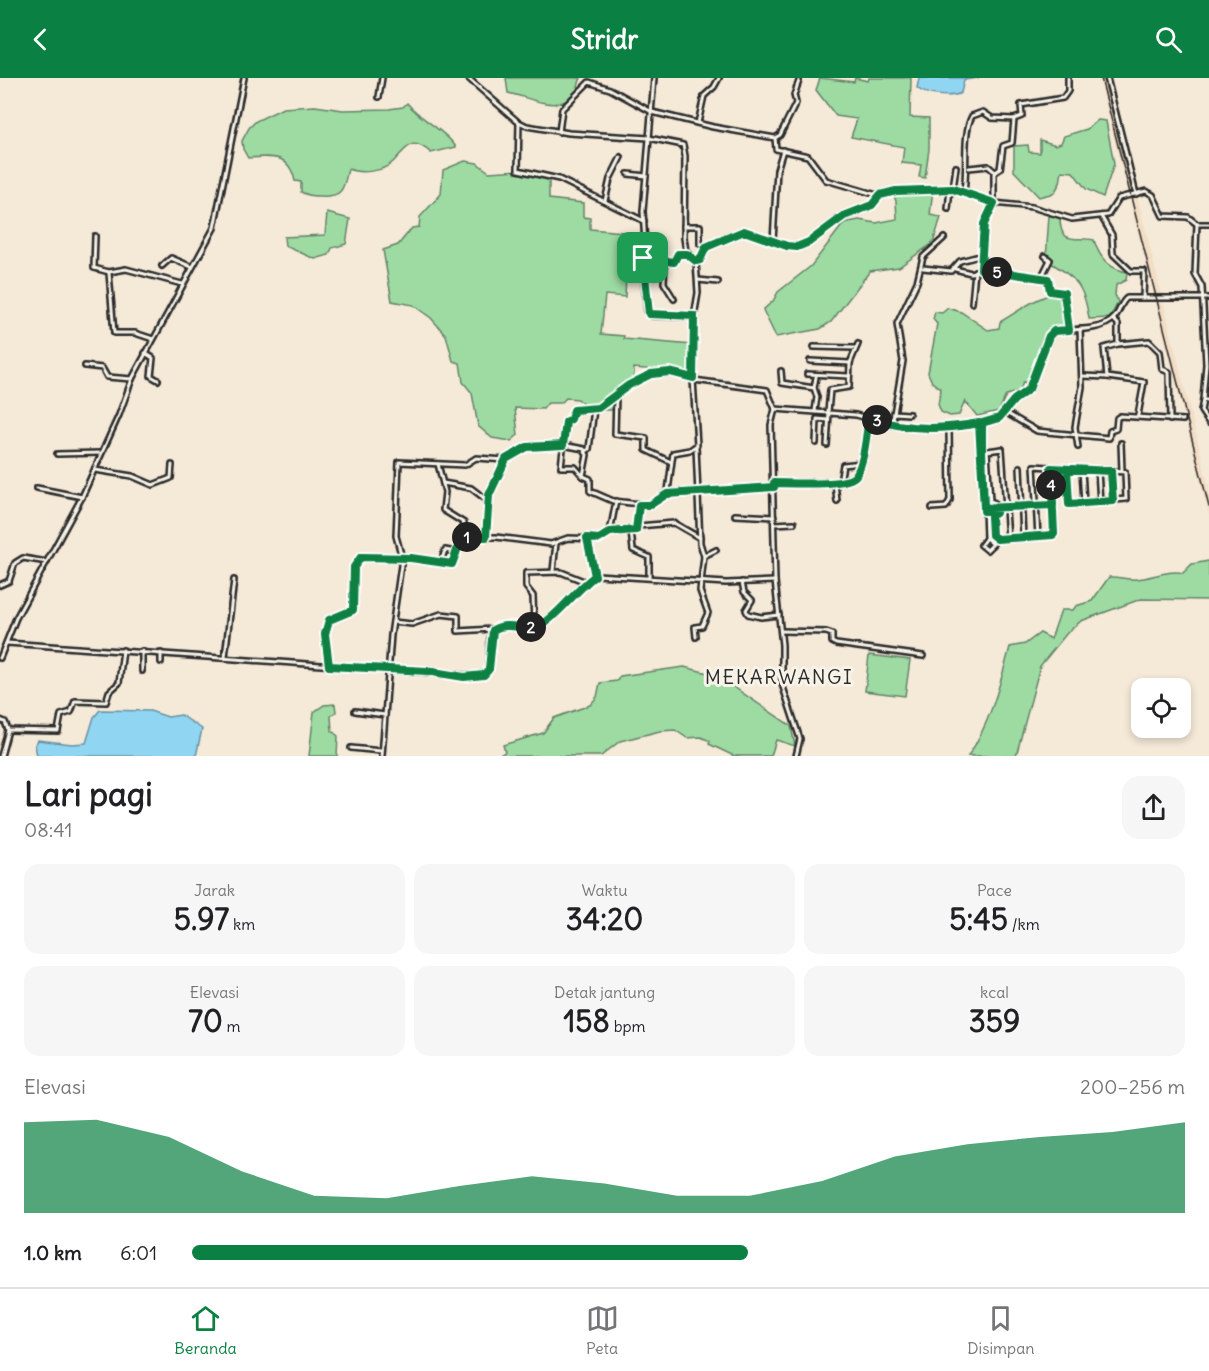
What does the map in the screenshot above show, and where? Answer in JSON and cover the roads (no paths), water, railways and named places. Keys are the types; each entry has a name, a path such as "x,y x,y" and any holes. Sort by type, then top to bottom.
{"street":[{"path":"0,658 16,618 82,496 122,409 132,379 214,228 244,78"},
{"path":"379,97 382,78"},
{"path":"468,78 519,122 558,132 676,141 684,147 684,226 687,254"},
{"path":"654,78 646,176 643,258 649,314 694,316"},
{"path":"698,123 704,96 714,87 719,78"},
{"path":"964,191 968,168 968,125 972,116 982,112 992,118 1014,119 1022,116 1021,105 1063,98 1068,91 1068,78"},
{"path":"1107,78 1136,194"},
{"path":"558,132 562,109 589,82 610,89 652,112 775,138 780,135 793,111 799,81"},
{"path":"981,269 984,224 994,203 992,192 995,172 1000,169 1003,146 1012,143 1014,119"},
{"path":"519,122 518,170 554,177 644,221"},
{"path":"775,138 775,148 808,156 826,180 880,195 896,191 951,189 964,191 994,203 1032,207 1072,219 1110,214 1119,198 1142,191 1150,193 1163,216 1188,217 1197,224 1209,224"},
{"path":"773,241 777,170 783,150"},
{"path":"605,201 610,179 621,157"},
{"path":"968,168 988,166 995,172"},
{"path":"948,210 956,167"},
{"path":"628,174 646,176"},
{"path":"696,261 702,257 706,247 744,231 791,247 807,244 830,224 851,212 872,205 880,195"},
{"path":"1101,216 1112,235 1113,254 1131,271 1144,271 1143,298"},
{"path":"1197,224 1195,274 1202,285 1206,363 1201,411 1209,423"},
{"path":"684,226 700,226 700,244 706,247"},
{"path":"95,236 94,268 109,272 126,270 182,284"},
{"path":"892,425 903,361 902,345 896,327 922,268 924,255 944,238"},
{"path":"643,258 674,262 678,254 687,254 696,261 698,280 694,316 693,378 699,438 696,447 700,538 704,556 700,593 708,613 703,625 695,627 696,637"},
{"path":"955,269 960,261 983,255"},
{"path":"1041,278 1050,260 1045,256"},
{"path":"162,266 171,258 192,267"},
{"path":"664,260 664,283 674,299"},
{"path":"922,268 945,271 981,269 1049,280 1050,291 1064,293 1069,330"},
{"path":"972,303 975,271"},
{"path":"109,272 114,333 135,333 153,339"},
{"path":"698,280 718,282"},
{"path":"775,409 869,417 892,425 949,428 980,423 999,418 1003,411 1029,389 1052,332 1107,324 1113,320 1124,300 1209,298"},
{"path":"1113,320 1118,324 1118,344"},
{"path":"1078,447 1075,433 1082,376 1080,328"},
{"path":"1107,377 1104,349 1118,344 1149,341 1161,352 1162,369 1169,372 1170,420"},
{"path":"827,445 830,390 848,389 850,363 854,348 858,344"},
{"path":"814,347 854,348"},
{"path":"145,353 153,358 152,376 158,380"},
{"path":"810,361 850,363"},
{"path":"85,366 103,368 107,377 132,379"},
{"path":"781,371 781,382 814,388"},
{"path":"796,756 800,739 782,684 781,632 775,581 774,485 771,425 775,409 767,390 670,372 651,374 633,382 594,409 574,410 571,419 566,422 561,467 575,467 583,476 590,479 590,491 616,501 650,505 667,494 774,485 837,483 856,476 859,464 862,462 869,417"},
{"path":"807,374 849,376"},
{"path":"1082,376 1143,382 1138,416"},
{"path":"815,411 816,377"},
{"path":"616,395 615,434 646,438 646,450 671,462"},
{"path":"1203,400 1209,400"},
{"path":"585,452 589,449 592,438 594,409"},
{"path":"1003,411 1037,431 1075,433 1104,439 1109,438 1110,431 1116,429 1117,418 1120,416 1183,420"},
{"path":"894,413 909,414"},
{"path":"816,443 817,419 828,420"},
{"path":"980,423 986,538 981,545 987,550 993,543 986,538"},
{"path":"932,508 946,507 950,500 949,428"},
{"path":"1121,443 1122,471"},
{"path":"382,756 388,671 402,558 396,536 399,462 465,465 476,458 506,459 527,447 563,445 584,449 587,455 583,476"},
{"path":"667,494 674,453 696,447"},
{"path":"1008,538 1002,449 987,451 990,501 995,503 997,508 996,513 991,516 992,535 997,539 1054,534 1051,468"},
{"path":"57,454 101,453"},
{"path":"486,537 489,524 488,501 506,459"},
{"path":"329,666 325,634 329,620 353,610 354,567 361,557 402,558 452,564 462,537 462,519 443,510 445,495 438,464"},
{"path":"837,501 837,483 841,480 843,465 859,464"},
{"path":"94,470 138,477 153,485 171,478 172,465"},
{"path":"1038,537 1034,466 1125,471 1126,499 1069,504 1067,469"},
{"path":"1020,468 1023,538"},
{"path":"1082,470 1084,503"},
{"path":"1098,471 1100,502"},
{"path":"1111,471 1113,501"},
{"path":"443,483 471,488 488,501"},
{"path":"37,488 82,496"},
{"path":"610,532 616,501"},
{"path":"638,526 639,504"},
{"path":"984,510 1053,505"},
{"path":"735,515 774,518"},
{"path":"462,537 556,543 564,539 599,539 610,532 631,531 638,526 674,523 700,538"},
{"path":"774,524 794,523"},
{"path":"631,531 633,550 649,557 649,577"},
{"path":"587,538 595,576"},
{"path":"553,572 556,543"},
{"path":"441,563 446,549 456,552"},
{"path":"704,556 716,550"},
{"path":"0,585 9,581 15,562 23,558 47,562"},
{"path":"534,627 533,596 526,586 526,573 561,572 586,582"},
{"path":"393,622 412,624 441,614 458,616 458,631 482,632 505,626 534,627 549,619 595,576 742,582 775,581"},
{"path":"225,657 234,580"},
{"path":"742,582 744,592 752,600 746,610 747,614 761,617 779,615"},
{"path":"7,643 44,647 64,645 161,652 388,671 421,671 464,677 484,675 489,669 491,634 496,628"},
{"path":"781,632 826,632 832,634 836,644 923,656"},
{"path":"8,730 58,731 61,715 71,712 75,701 106,702 109,692 119,683 123,650"},
{"path":"142,651 142,671"},
{"path":"161,652 161,662"},
{"path":"356,711 385,715"},
{"path":"0,720 5,722 8,730 1,756"},
{"path":"351,748 381,751"}],"water":[{"path":"919,78 979,78 964,80 961,93 945,96 921,91 917,88"},
{"path":"100,710 150,711 168,717 181,715 202,729 196,756 37,756 35,745 38,740 72,744 86,743 94,717"}],"railway":[{"path":"1101,78 1209,507"}],"district":[{"name":"MEKARWANGI","path":"779,677"}]}
